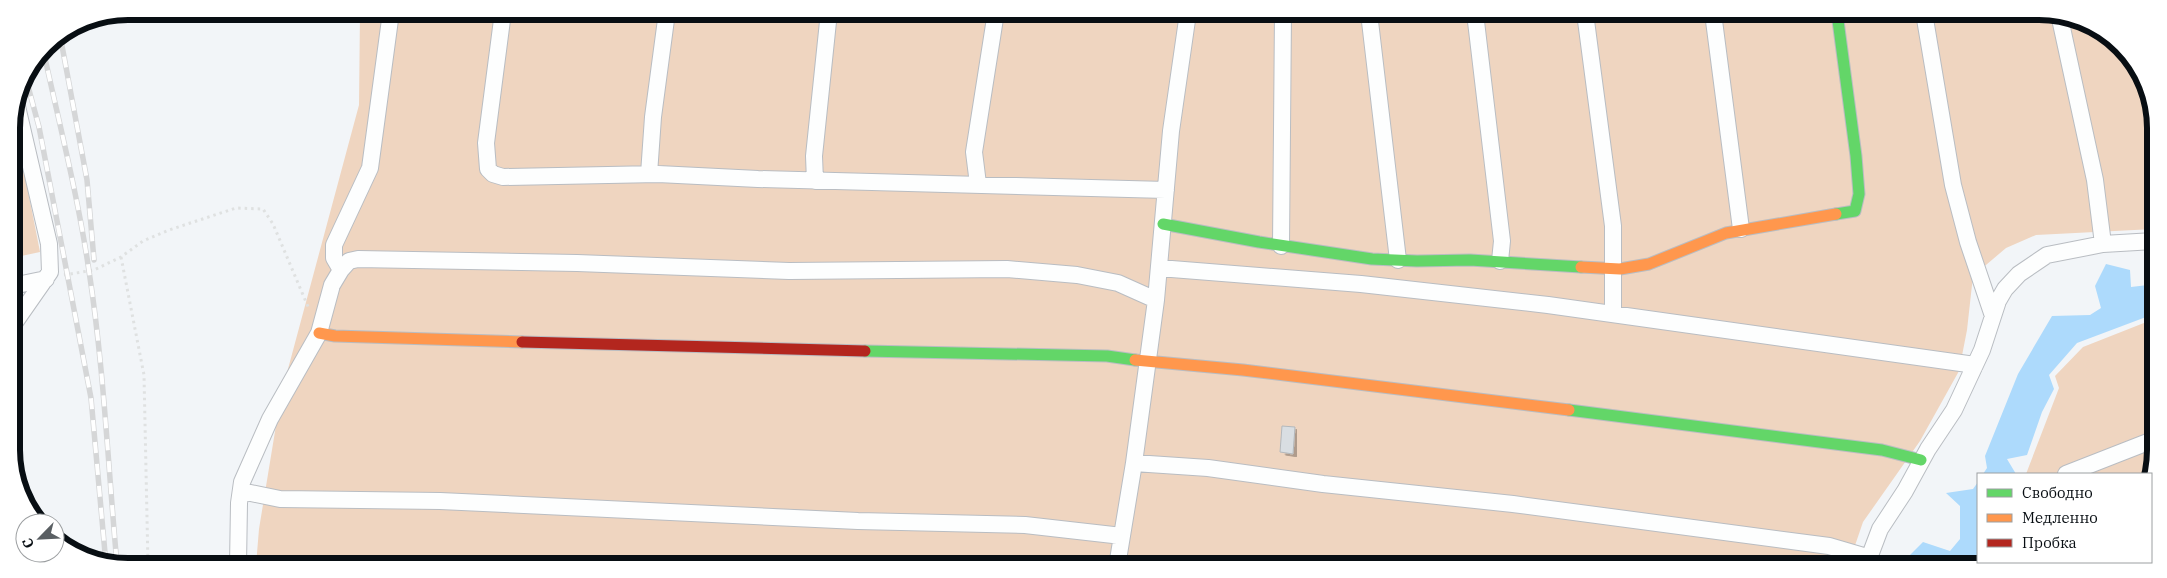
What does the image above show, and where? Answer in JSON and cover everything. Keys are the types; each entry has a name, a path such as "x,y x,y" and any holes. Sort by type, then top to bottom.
{"street":[{"path":"340,270 334,258 334,245 370,168 390,20"},
{"path":"502,20 486,143 488,169 493,174 502,177 649,174 814,181 1166,190"},
{"path":"649,174 653,117 666,20"},
{"path":"814,181 814,156 828,20"},
{"path":"978,184 974,152 995,20"},
{"path":"1119,558 1156,300 1171,131 1187,20"},
{"path":"1281,246 1283,20"},
{"path":"1370,20 1398,260"},
{"path":"1476,20 1502,241 1500,261"},
{"path":"1586,20 1613,226 1613,313"},
{"path":"1713,20 1741,229"},
{"path":"1162,224 1332,254 1398,260 1500,261 1612,268 1649,264 1726,233 1741,229 1855,211 1859,194 1856,156 1838,20"},
{"path":"1925,20 1953,185 1968,242 1993,316"},
{"path":"2062,23 2095,180 2103,244"},
{"path":"20,120 49,244 50,272 20,315"},
{"path":"1869,558 1880,529 1921,460 1954,410 1975,365 1998,301 2019,274 2054,253 2103,244 2147,241"},
{"path":"238,558 242,482 270,418 319,333 332,285 340,270 349,261 358,259 577,263 789,270 1006,269 1077,275 1118,283 1156,300"},
{"path":"1159,268 1361,284 1613,313 1975,365"},
{"path":"20,284 46,278"},
{"path":"319,333 353,336 664,346 1107,356 1555,407 1872,448 1921,460"},
{"path":"2069,473 2147,443"},
{"path":"1134,463 1208,468 1323,484 1543,508 1829,546 1858,558"},
{"path":"241,491 280,499 440,501 849,520 1025,526 1122,536"}],"path":[{"path":"67,274 94,270 121,258 143,241 169,230 236,208 263,209 273,224 319,333"},
{"path":"121,258 144,375 148,558"}],"shaded area":[{"path":"360,20 2039,20 2060,22 2087,31 2105,42 2125,62 2133,74 2139,86 2147,121 2147,229 2036,235 2006,248 1973,276 1967,330 1959,371 1920,441 1863,522 1851,558 257,558 259,529 281,395 359,105"},
{"path":"20,151 40,252 20,256"},
{"path":"2147,322 2147,457 2144,473 2026,473 2059,388 2055,376 2083,347"}],"water":[{"path":"2106,264 2130,270 2131,287 2147,285 2147,317 2077,343 2049,375 2054,389 2042,412 2027,455 2007,459 2015,473 1984,473 1987,468 1985,456 2018,374 2052,316 2090,315 2101,308 2095,286"},
{"path":"1977,483 1977,558 1907,558 1923,542 1950,551 1960,539 1960,506 1946,493 1973,489"}],"building":[{"path":"1282,426 1295,427 1293,454 1280,452"}],"railway":[{"path":"62,43 87,180 94,260"},
{"path":"45,59 85,243 102,381 116,557"},
{"path":"28,86 39,127 91,398 105,555"}],"traffic: fast":[{"path":"1836,214 1855,211 1859,194 1856,156 1838,20"},
{"path":"1163,224 1259,242 1372,259 1417,261 1470,260 1581,267"},
{"path":"865,351 1107,356 1135,360"},
{"path":"1569,410 1882,450 1921,460"}],"traffic: slow":[{"path":"1581,267 1620,269 1649,264 1726,233 1836,214"},
{"path":"319,333 335,336 522,342"},
{"path":"1135,360 1243,370 1569,410"}],"traffic: jam":[{"path":"522,342 865,351"}]}
